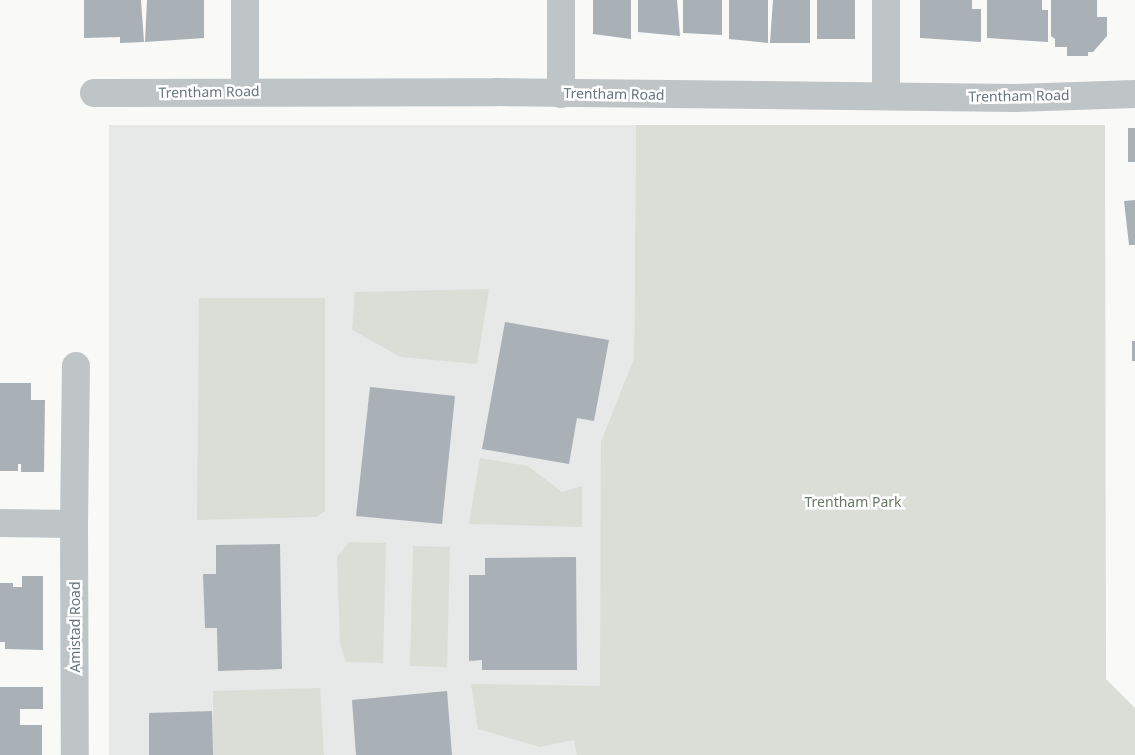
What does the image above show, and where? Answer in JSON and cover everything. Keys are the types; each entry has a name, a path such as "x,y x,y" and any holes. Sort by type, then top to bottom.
{"street":[{"path":"245,0 245,91"},
{"path":"561,0 561,94"},
{"path":"886,0 886,96"},
{"name":"Trentham Road","path":"94,93 245,91 886,96 1135,94"},
{"name":"Amistad Road","path":"75,755 61,524 76,366"},
{"path":"0,523 61,524"}],"shaded area":[{"path":"109,125 636,125 634,358 601,441 603,755 109,755"}],"green space":[{"name":"Trentham Park","path":"636,125 1105,125 1106,679 1135,708 1135,755 577,755 574,740 540,747 478,729 471,684 600,686 601,441 634,358"},
{"path":"489,289 477,364 401,357 352,330 355,292"},
{"path":"199,298 325,298 325,511 316,517 197,520"},
{"path":"480,458 528,466 562,492 582,486 582,527 469,524"},
{"path":"349,542 386,543 383,663 346,662 340,644 337,557"},
{"path":"413,546 450,547 447,667 410,666"},
{"path":"320,688 324,755 213,755 213,691"}],"building":[{"path":"84,0 141,0 144,42 120,43 120,37 84,38"},
{"path":"147,0 204,0 204,38 145,42"},
{"path":"593,0 631,0 631,39 593,34"},
{"path":"638,0 677,0 680,36 638,32"},
{"path":"683,0 722,0 722,35 683,33"},
{"path":"729,0 768,0 768,43 729,39"},
{"path":"773,0 810,0 810,43 770,43"},
{"path":"817,0 855,0 855,39 817,39"},
{"path":"920,0 972,0 972,9 981,9 981,42 920,38"},
{"path":"987,0 1042,0 1042,10 1048,10 1048,42 987,38"},
{"path":"1051,0 1097,0 1097,17 1107,17 1107,36 1093,52 1088,52 1088,56 1067,56 1067,47 1055,47 1055,39 1051,36"},
{"path":"1128,128 1135,128 1135,162 1128,162"},
{"path":"1135,200 1135,245 1129,245 1124,201"},
{"path":"505,322 609,340 594,421 577,418 569,464 482,449"},
{"path":"1132,341 1135,341 1135,361 1132,361"},
{"path":"0,383 31,383 31,400 45,400 44,472 21,472 21,464 18,464 18,471 0,471"},
{"path":"370,387 455,396 442,524 356,516"},
{"path":"280,544 282,669 218,671 217,628 205,628 203,574 216,574 216,545"},
{"path":"576,557 577,670 482,670 482,660 469,661 469,575 485,575 485,558"},
{"path":"22,576 43,576 43,650 5,649 5,642 0,642 0,583 13,583 13,587 22,587"},
{"path":"0,687 43,687 43,709 20,709 20,725 42,725 42,755 0,755"},
{"path":"447,691 452,755 356,755 352,700"},
{"path":"212,711 213,755 149,755 149,713"}]}
